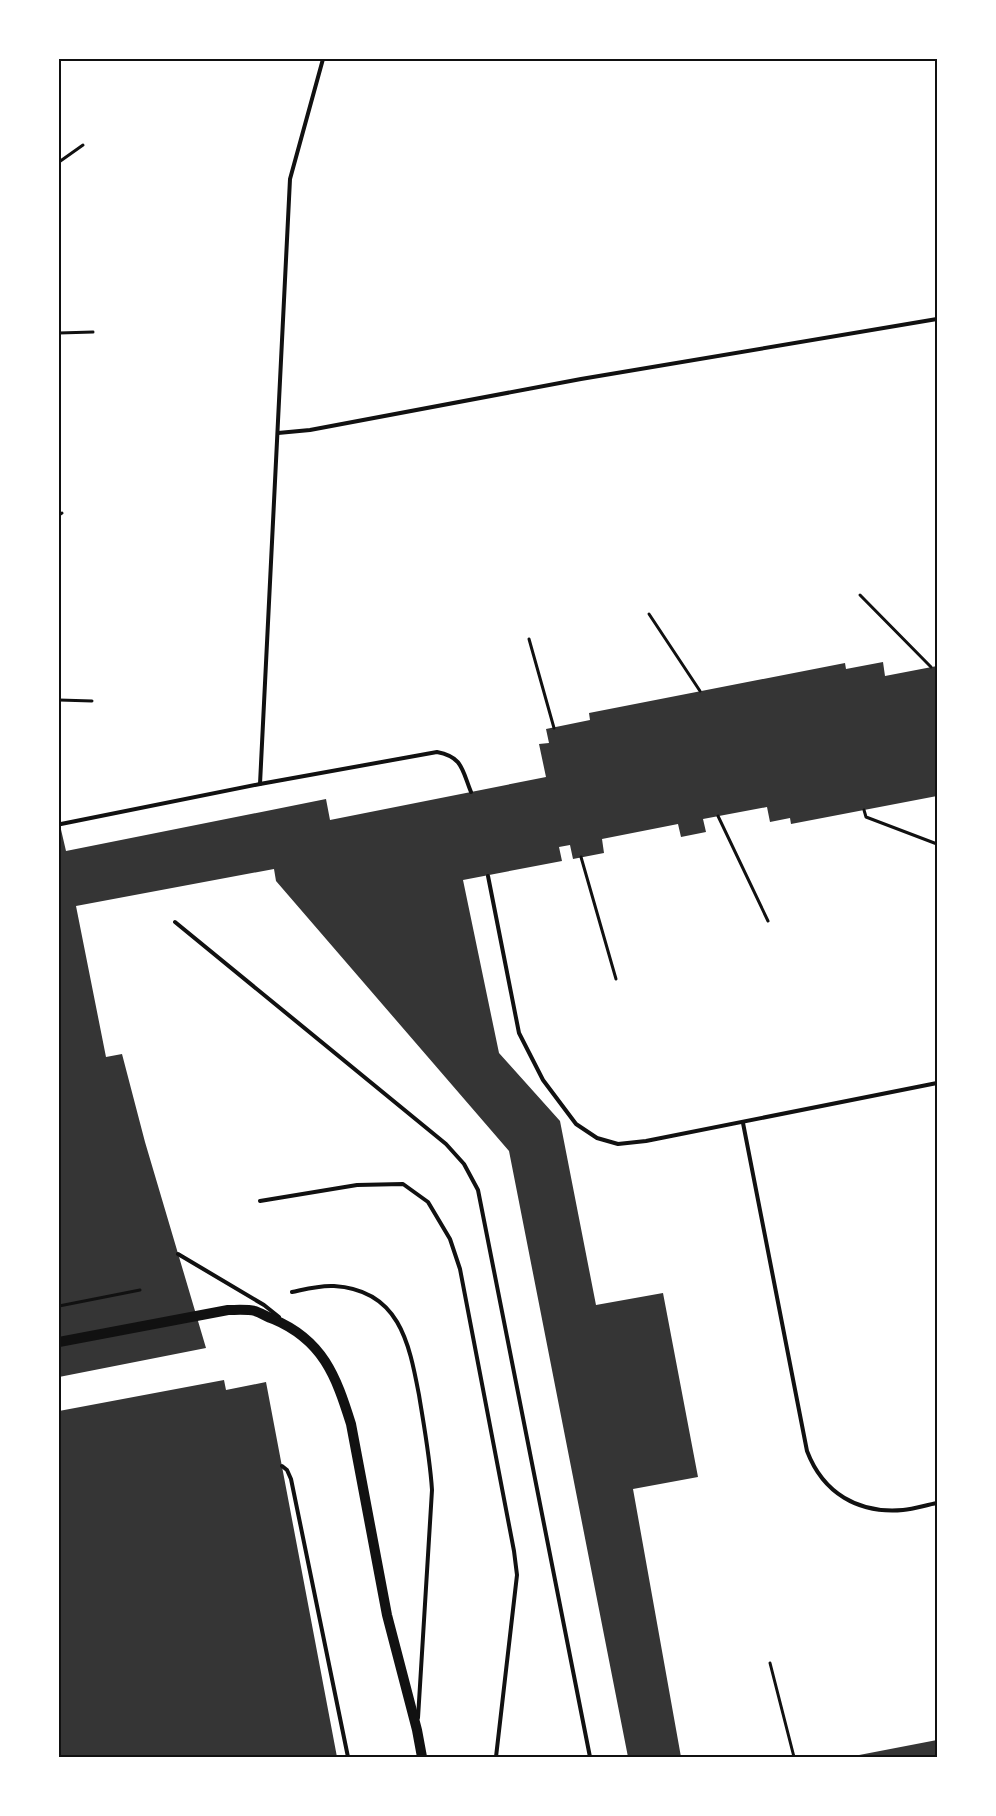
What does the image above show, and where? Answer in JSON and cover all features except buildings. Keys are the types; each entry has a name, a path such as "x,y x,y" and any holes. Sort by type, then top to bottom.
{"main road":[{"path":"59,1342 228,1310 255,1311 288,1325 316,1347 329,1366 341,1393 351,1424 387,1614 417,1730 422,1757"}],"lane":[{"path":"260,784 290,179 323,59"},
{"path":"278,433 310,430 581,379 937,319"},
{"path":"61,824 260,784 437,752 449,755 460,763 471,792"},
{"path":"488,876 519,1033 544,1080 576,1124 597,1138 618,1144 646,1141 937,1084"},
{"path":"175,922 446,1144 464,1164 478,1190 590,1757"},
{"path":"742,1122 805,1442 812,1465 821,1478 840,1496 856,1505 880,1510 903,1510 937,1503"},
{"path":"260,1201 358,1185 403,1184 428,1202 450,1239 465,1294 517,1575 496,1757"},
{"path":"178,1254 264,1305 288,1325"},
{"path":"292,1292 333,1286 355,1290 371,1296 387,1309 398,1323 412,1358 431,1468 432,1490 417,1730"},
{"path":"282,1466 287,1470 291,1479 348,1757"}],"path":[{"path":"59,162 83,145"},
{"path":"59,333 92,332"},
{"path":"860,596 931,667"},
{"path":"650,614 700,691"},
{"path":"529,639 554,728"},
{"path":"59,700 92,701"},
{"path":"864,810 866,817 937,844"},
{"path":"718,816 768,922"},
{"path":"581,858 616,979"},
{"path":"59,1306 140,1290"},
{"path":"770,1662 794,1757"}]}
